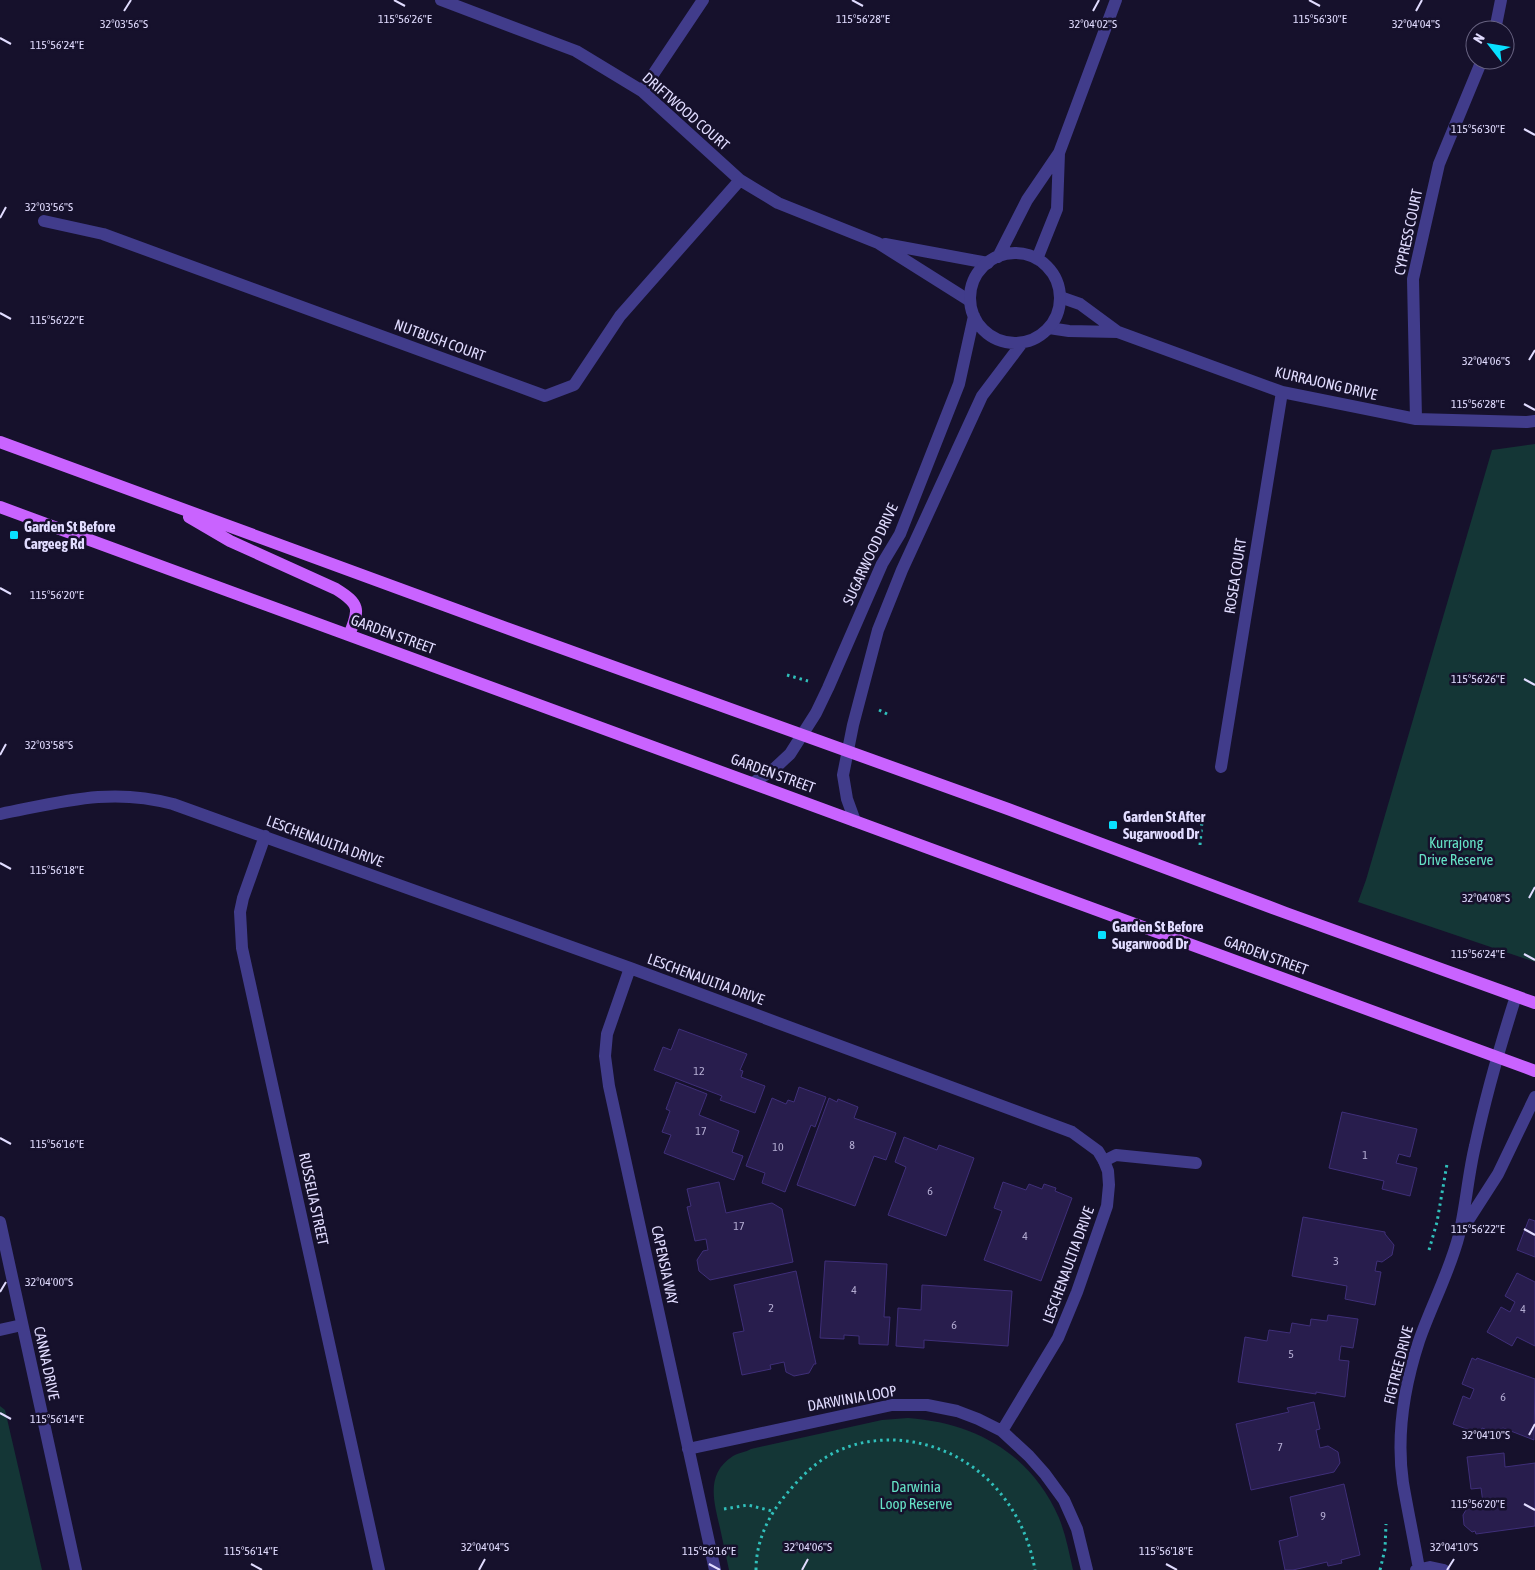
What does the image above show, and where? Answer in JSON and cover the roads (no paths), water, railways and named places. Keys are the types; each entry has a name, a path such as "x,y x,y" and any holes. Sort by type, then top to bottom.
{"main road":[{"path":"0,442 1535,1003"},
{"path":"166,503 230,541 336,589 347,596 354,604 357,612 349,635"},
{"name":"GARDEN STREET","path":"0,507 1535,1071"}],"street":[{"name":"DRIFTWOOD COURT","path":"441,0 576,51 642,91 740,180 778,203 878,243 970,301"},
{"path":"642,91 703,0"},
{"path":"993,260 1012,253 1025,254 1037,259 1049,269 1057,282 1060,297 1055,319 1049,328 1036,338 1022,343 1007,342 994,338 982,328 974,316 970,301 972,286 978,274 993,260 1027,200 1059,153 1116,0"},
{"path":"1497,20 1501,0"},
{"name":"CYPRESS COURT","path":"1416,419 1412,280 1440,164 1478,70"},
{"path":"1037,259 1057,209 1059,153"},
{"name":"NUTBUSH COURT","path":"44,221 103,234 545,396 574,384 620,316 740,180"},
{"name":"DRIFTWOOD COURT","path":"878,243 993,260"},
{"name":"KURRAJONG DRIVE","path":"1060,297 1080,304 1118,332 1282,392 1416,419 1535,421"},
{"name":"SUGARWOOD DRIVE","path":"753,783 775,768 790,754 828,688 882,564 900,534 959,384 974,316"},
{"name":"KURRAJONG DRIVE","path":"1049,328 1069,331 1118,332"},
{"path":"855,821 847,799 843,775 847,752 878,630 902,570 982,396 1022,343"},
{"name":"ROSEA COURT","path":"1221,767 1282,392"},
{"name":"LESCHENAULTIA DRIVE","path":"0,814 91,797 127,796 150,798 173,804 630,968 1072,1132 1098,1151 1104,1160 1108,1171 1109,1185 1107,1206 1077,1292 1058,1338 1002,1431"},
{"name":"RUSSELIA STREET","path":"265,836 243,898 240,912 242,948 379,1570"},
{"name":"CAPENSIA WAY","path":"630,968 607,1034 605,1056 609,1086 715,1570"},
{"name":"FIGTREE DRIVE","path":"1418,1569 1403,1482 1402,1414 1407,1384 1419,1342 1459,1235 1475,1145 1496,1057 1516,996"},
{"name":"FIGTREE DRIVE","path":"1459,1235 1498,1174 1535,1097"},
{"path":"1104,1160 1116,1155 1196,1163"},
{"name":"CANNA DRIVE","path":"0,1222 76,1570"},
{"path":"0,1330 22,1325"},
{"name":"DARWINIA LOOP","path":"688,1449 892,1405 927,1405 957,1411 1002,1431 1045,1474 1064,1500 1077,1529 1087,1570"},
{"path":"1418,1569 1430,1567 1444,1570"}],"place":[{"name":"Garden St Before Cargeeg Rd","path":"14,535"},
{"name":"Garden St After Sugarwood Dr","path":"1113,825"},
{"name":"Garden St Before Sugarwood Dr","path":"1102,935"}],"park label":[{"name":"Kurrajong Drive Reserve","path":"1456,850"},
{"name":"Darwinia Loop Reserve","path":"916,1494"}]}
